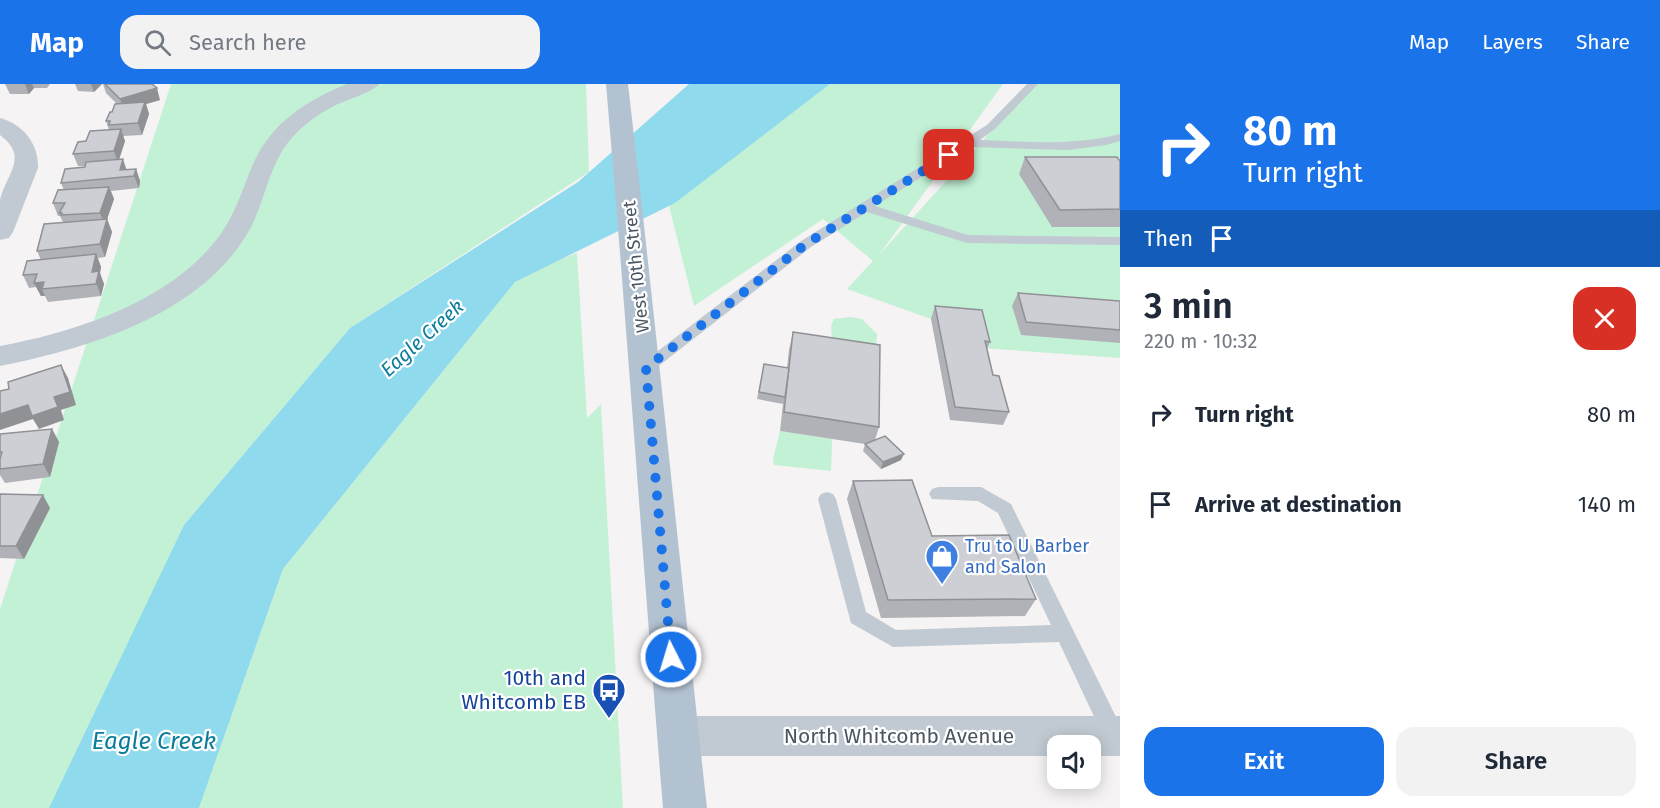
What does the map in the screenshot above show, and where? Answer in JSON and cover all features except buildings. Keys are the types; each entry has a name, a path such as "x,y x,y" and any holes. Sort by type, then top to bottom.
{"main road":[{"name":"West 10th Street","path":"617,84 646,368 685,808"}],"street":[{"path":"0,356 46,346 110,324 145,308 192,278 215,259 231,239 272,148 284,133 323,103 368,84"},
{"path":"0,125 16,136 26,148 27,158 26,168 0,232"},
{"name":"North Whitcomb Avenue","path":"678,736 1117,736"}],"lane":[{"path":"646,368 806,244 991,127 1033,84"},
{"path":"968,143 1069,145 1109,143 1120,137"},
{"path":"865,207 967,239 1120,241"},
{"path":"938,494 981,494 1005,509 1117,736"},
{"path":"827,499 858,617 893,639 1065,633"}],"green space":[{"path":"171,84 586,84 589,172 350,328 184,525 53,808 0,808 0,609"},
{"path":"830,84 1003,84 879,255 1034,84 1120,84 1120,358 983,348 977,323 931,319 847,289 873,261 823,219 694,306 669,206"},
{"path":"577,253 587,418 601,404 623,808 199,808 283,569 515,282 541,267"},
{"path":"851,317 862,319 877,334 876,345 832,339 831,326 834,319"},
{"path":"780,431 832,439 831,471 774,465 773,459"}],"water":[{"name":"Eagle Creek","path":"689,84 830,84 675,203 515,282 283,569 199,808 49,808 184,525 350,328 578,182"}],"place":[{"name":"Tru to U Barber and Salon","path":"942,585"},
{"name":"10th and Whitcomb EB","path":"609,719"}],"route":[{"path":"671,657 646,368 806,244 949,155"}]}
